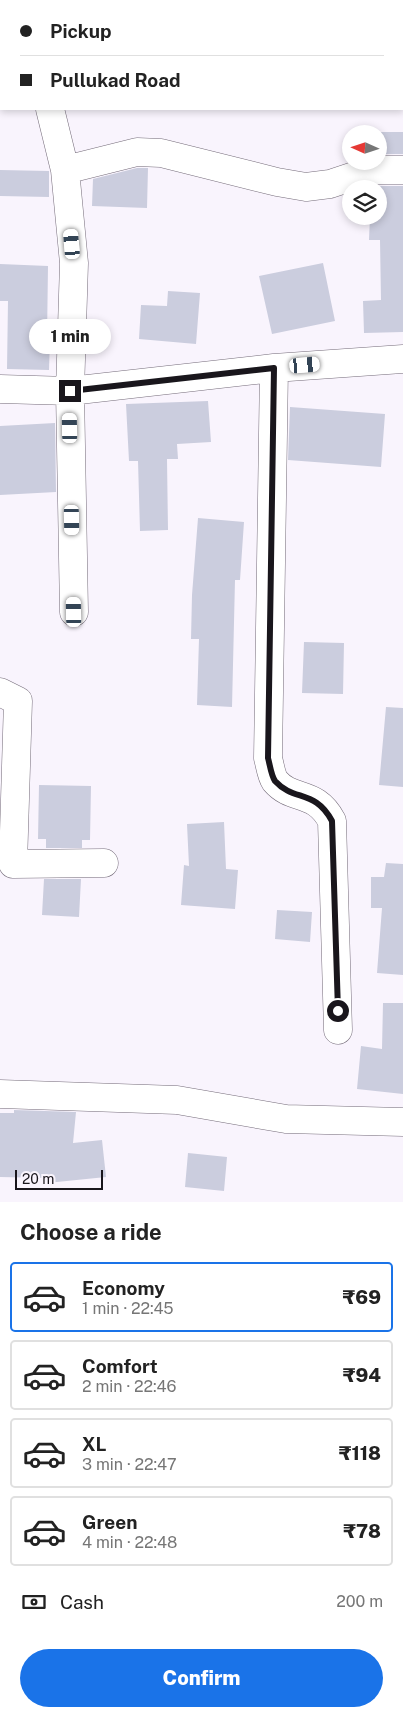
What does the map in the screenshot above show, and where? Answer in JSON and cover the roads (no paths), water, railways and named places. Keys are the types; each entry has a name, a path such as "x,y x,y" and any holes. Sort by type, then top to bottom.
{"street":[{"path":"50,110 65,170 74,263 70,391 74,612"},
{"path":"65,170 137,152 161,153 277,182 306,187 330,184 372,170 403,170"},
{"path":"0,389 70,391 274,368 403,359"},
{"path":"274,368 268,758 274,779 286,790 310,798 325,808 332,821 338,1030"},
{"path":"0,692 18,701 13,864 104,863"},
{"path":"0,1094 177,1100 286,1119 403,1122"}]}
